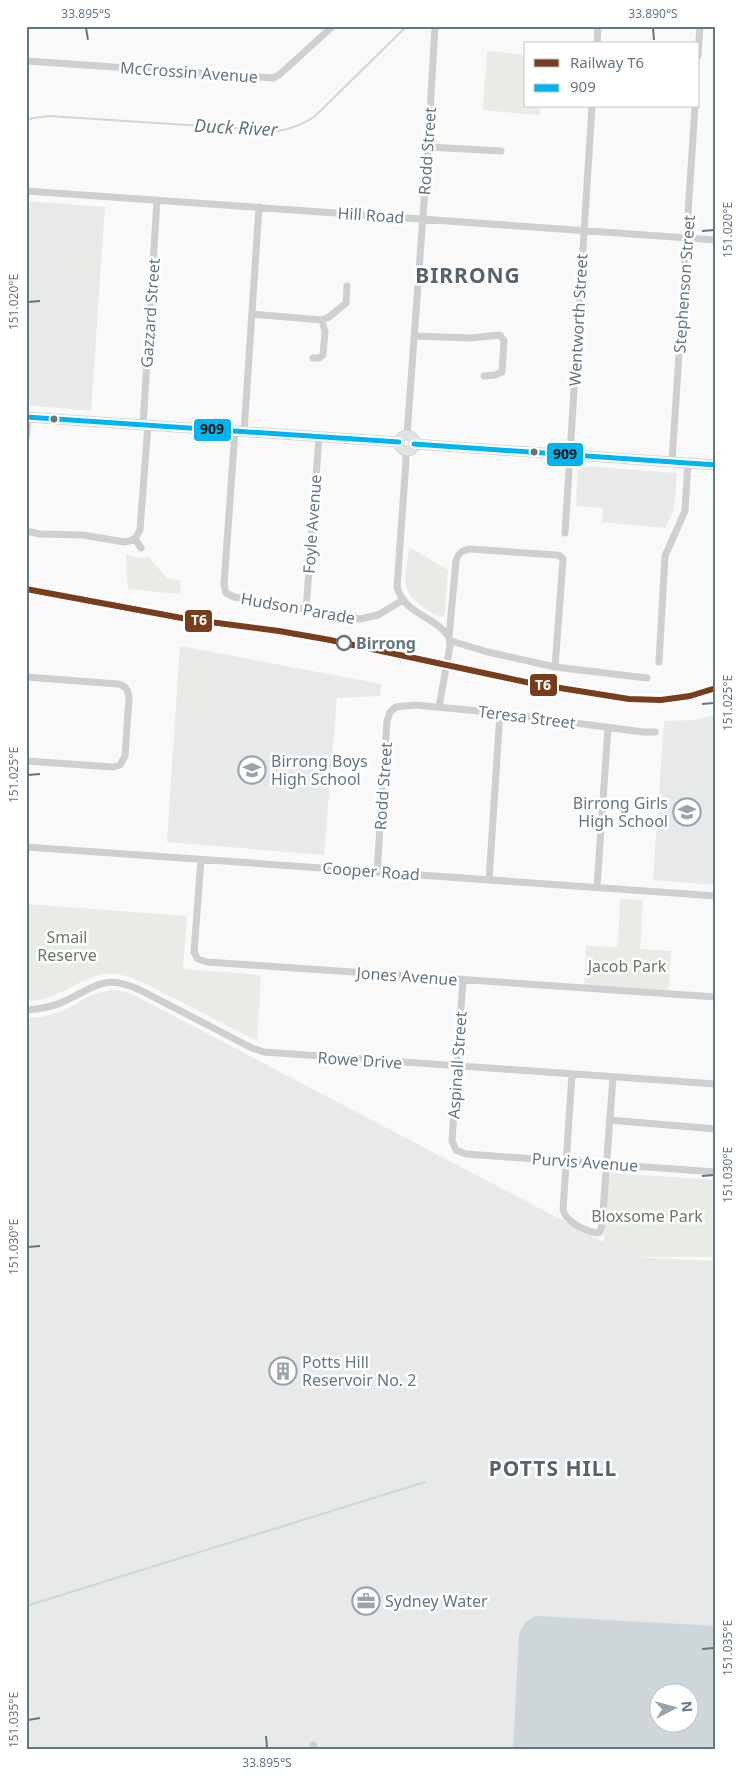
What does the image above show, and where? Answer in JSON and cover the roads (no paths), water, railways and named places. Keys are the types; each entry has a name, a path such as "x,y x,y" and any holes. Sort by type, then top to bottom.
{"main road":[{"path":"27,417 399,442"},
{"path":"407,435 411,437 414,444 410,450 405,451 401,448 399,442 402,436 407,435"},
{"path":"414,444 716,465"}],"street":[{"name":"McCrossin Avenue","path":"26,61 273,78 279,75 333,26"},
{"name":"Rodd Street","path":"407,435 435,26"},
{"path":"597,42 598,26"},
{"path":"699,42 700,26"},
{"name":"Wentworth Street","path":"565,534 592,108"},
{"name":"Stephenson Street","path":"672,462 695,108"},
{"path":"428,147 501,151"},
{"name":"Hill Road","path":"26,191 716,240"},
{"name":"Gazzard Street","path":"135,539 140,529 157,200"},
{"path":"240,432 252,314 259,207"},
{"path":"252,314 322,320 329,317 346,303 347,286"},
{"path":"313,358 319,358 323,355 324,332 322,320"},
{"path":"414,336 472,338 500,334 504,341 502,372 494,376 484,376"},
{"path":"26,439 27,417"},
{"name":"Hudson Parade","path":"240,432 224,587 226,592 231,596 360,619 378,615 403,600"},
{"name":"Foyle Avenue","path":"306,610 319,437"},
{"path":"405,451 406,461 397,580 403,600 415,612 442,629 450,639 488,652 555,667 647,678"},
{"path":"659,662 665,556 685,510 688,463"},
{"path":"26,531 40,534 83,535 124,542 131,542 135,539 141,548"},
{"path":"438,707 449,655 456,561 459,553 462,551 470,549 556,555 563,559 555,667"},
{"path":"26,678 118,684 127,689 128,698 125,756 120,765 113,767 26,761"},
{"name":"Teresa Street","path":"400,706 415,705 500,713 608,728 655,732"},
{"name":"Rodd Street","path":"377,872 387,721 390,712 400,706"},
{"path":"489,880 500,713"},
{"path":"597,887 608,728"},
{"name":"Cooper Road","path":"26,847 716,896"},
{"name":"Jones Avenue","path":"201,860 194,952 198,959 206,962 716,997"},
{"name":"Aspinall Street","path":"456,1150 452,1141 463,980"},
{"name":"Rowe Drive","path":"26,1010 56,1005 91,986 115,982 142,990 252,1048 264,1052 716,1084"},
{"path":"572,1074 563,1210 568,1219 594,1233 600,1232 601,1229 613,1077"},
{"path":"609,1120 716,1128"},
{"name":"Purvis Avenue","path":"456,1150 466,1154 716,1172"}],"waterway":[{"name":"Duck River","path":"26,121 49,116 278,131 288,129 314,117 407,26"},
{"path":"26,1606 425,1482"}],"rail line":[{"name":"T6","path":"26,589 187,619 330,640 535,684 629,699 661,700 690,696 716,688"}],"place":[{"name":"Birrong","path":"344,643"},
{"name":"Birrong Boys High School","path":"252,770"},
{"name":"Birrong Girls High School","path":"687,812"},
{"name":"Potts Hill Reservoir No. 2","path":"283,1371"},
{"name":"Sydney Water","path":"366,1601"}],"district":[{"name":"BIRRONG","path":"468,275"},
{"name":"POTTS HILL","path":"553,1468"}],"park label":[{"name":"Smail Reserve","path":"67,946"},
{"name":"Jacob Park","path":"627,966"},
{"name":"Bloxsome Park","path":"647,1216"}]}
